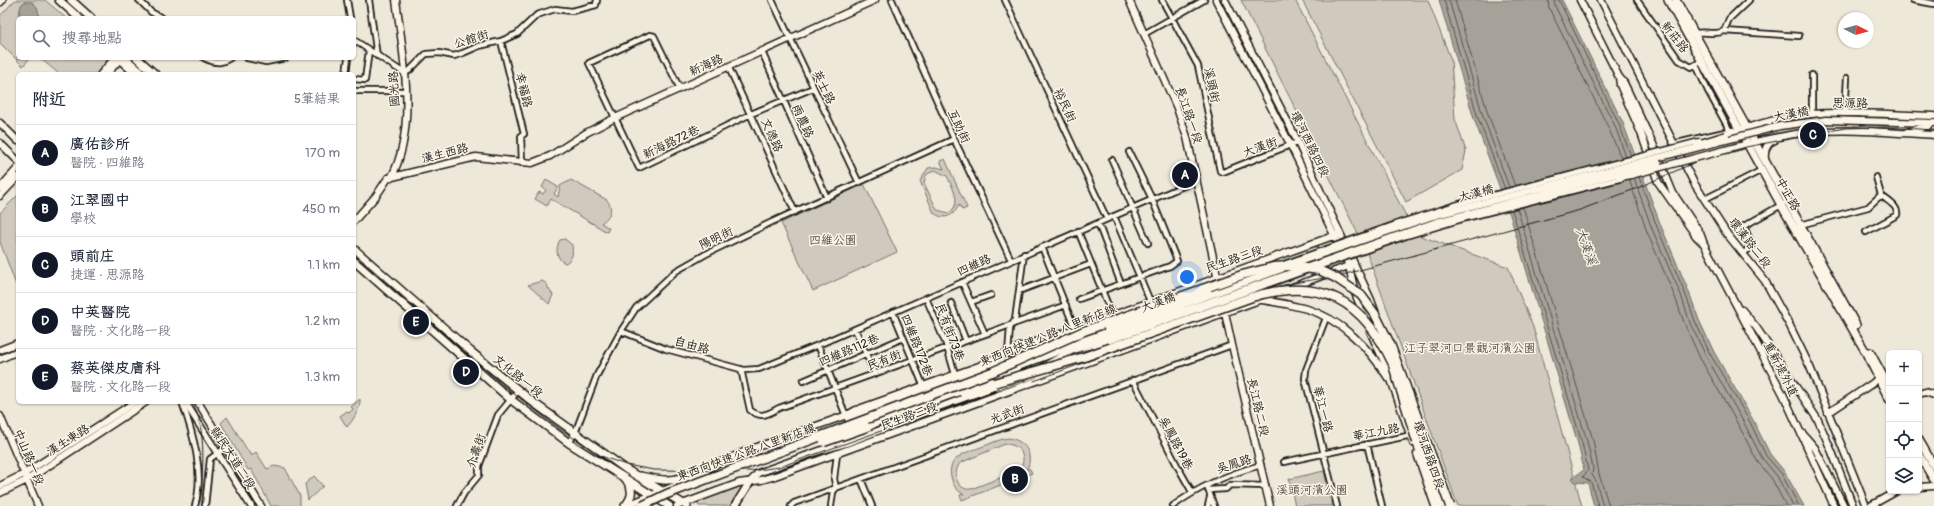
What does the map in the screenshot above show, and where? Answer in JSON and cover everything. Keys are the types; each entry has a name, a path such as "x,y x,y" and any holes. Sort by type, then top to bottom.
{"highway":[{"name":"東西向快速公路 八里新店線","path":"652,506 866,424 992,372 1079,330 1258,270 1274,267 1303,266 1319,270 1336,278 1361,295 1381,324 1419,419 1450,506"},
{"name":"東西向快速公路 八里新店線","path":"642,506 667,494 866,424 994,383 1084,358 1252,297 1280,290 1291,289 1317,292 1347,304 1362,316 1373,328 1393,364 1445,506"},
{"path":"847,416 860,415 923,389 984,370 1079,330"},
{"path":"866,424 993,377 1090,338"},
{"path":"993,377 1072,349 1079,348"},
{"path":"1393,364 1411,426 1439,506"}],"main road":[{"path":"52,0 71,16"},
{"path":"59,0 77,16"},
{"path":"71,0 90,16"},
{"name":"中正路","path":"1668,0 1692,35"},
{"name":"中正路","path":"1676,0 1702,61 1744,129 1762,170 1800,225 1883,376 1886,388"},
{"path":"121,60 134,72"},
{"path":"122,60 140,72"},
{"path":"139,60 153,72"},
{"name":"中正路","path":"1751,143 1766,163 1784,203 1864,349 1883,376"},
{"name":"文化路一段","path":"356,251 518,391 575,433 682,505"},
{"name":"文化路一段","path":"356,263 510,399 569,443 669,506"},
{"path":"1922,445 1934,466"},
{"path":"1921,458 1934,480"},
{"path":"634,474 662,482 696,473 708,465 714,465"},
{"path":"625,506 631,498 632,493 629,483 626,480"},
{"path":"735,506 750,482"}],"street":[{"path":"139,0 151,12 158,16"},
{"path":"347,0 350,16"},
{"path":"369,0 377,56"},
{"name":"國光路","path":"392,176 403,138 406,117 404,73 396,0"},
{"name":"公館街","path":"404,73 409,71 426,54 439,52 454,56 479,46 501,41 517,34 537,15 555,9 572,11 596,4 597,0"},
{"name":"英士路","path":"772,0 859,183"},
{"name":"新海路","path":"550,156 586,133 616,118 729,68 875,0"},
{"name":"互助街","path":"892,0 954,139 1011,260"},
{"name":"裕民街","path":"1006,0 1107,219"},
{"name":"長江路一段","path":"1129,0 1178,110 1187,137 1225,311"},
{"name":"溪頭街","path":"1162,0 1198,66 1221,171 1230,169"},
{"path":"1144,34 1204,0"},
{"name":"環河西路四段","path":"1216,0 1352,265 1379,312 1450,506"},
{"name":"環河西路四段","path":"1225,0 1298,142 1337,234"},
{"name":"重新堤外道","path":"1580,0 1618,77 1620,85 1642,133 1658,182 1696,236 1704,244"},
{"name":"環漢路二段","path":"1601,0 1684,164 1727,234 1771,290 1810,367 1866,506"},
{"name":"新莊路","path":"1637,0 1679,60 1691,67 1702,61"},
{"path":"1724,31 1729,19 1749,0"},
{"path":"1913,0 1934,4"},
{"path":"1692,35 1720,33 1724,31 1799,36"},
{"name":"新海路72巷","path":"680,89 654,36 650,35 589,63 639,168 751,114"},
{"path":"356,41 404,73"},
{"name":"幸福路","path":"501,41 524,134 521,136 522,162"},
{"path":"356,79 365,80 369,50"},
{"name":"雨農路","path":"762,52 827,198"},
{"path":"103,72 117,60"},
{"path":"108,72 118,60"},
{"path":"210,60 218,63 223,63 227,60"},
{"path":"256,60 266,62 276,60"},
{"path":"346,72 348,60"},
{"path":"1673,144 1728,133 1708,91 1702,61"},
{"name":"文德路","path":"729,68 795,212"},
{"path":"1812,75 1812,114"},
{"name":"重新堤外道","path":"1618,77 1624,83 1673,193 1700,233 1704,244 1783,394 1796,427 1834,506"},
{"path":"1845,114 1847,78"},
{"path":"751,114 813,88"},
{"path":"356,91 405,91"},
{"name":"思源路","path":"1617,168 1628,163 1719,137 1728,133 1790,117 1812,114 1934,116"},
{"path":"1880,115 1914,122"},
{"path":"1790,117 1798,134"},
{"name":"大漢橋","path":"1108,335 1288,266 1433,216 1801,122 1826,120 1862,122"},
{"path":"1775,121 1780,137"},
{"path":"0,122 16,139"},
{"name":"思源路","path":"1862,122 1914,122 1932,125"},
{"name":"思源路","path":"1862,122 1932,125"},
{"name":"大漢橋","path":"1108,335 1433,223 1781,130 1827,123 1862,122"},
{"path":"1902,134 1932,125"},
{"path":"1024,254 1015,320 1010,328 1008,353 1079,337 1108,335 1406,236 1462,219 1751,143 1798,134 1832,131 1934,135"},
{"path":"1766,163 1764,150 1769,142 1798,134"},
{"path":"1033,383 1061,361 1108,335 1427,214 1719,137"},
{"name":"陽明街","path":"569,443 575,433 597,375 636,308 676,271 706,254 954,139"},
{"name":"大漢街","path":"1230,169 1298,142"},
{"path":"0,143 16,159"},
{"path":"1684,164 1751,143"},
{"path":"1079,299 1170,266 1177,261 1152,199 1129,152"},
{"name":"漢生西路","path":"392,176 476,157 532,163 550,156"},
{"path":"1112,160 1148,243"},
{"path":"0,188 16,170"},
{"path":"1705,199 1762,170"},
{"path":"1576,185 1631,175"},
{"path":"356,219 376,196 388,178 392,176"},
{"path":"356,224 377,199 392,176"},
{"path":"1866,232 1897,215 1898,211 1881,195 1876,177"},
{"path":"0,196 16,179"},
{"name":"四維路","path":"759,369 818,345 1024,254 1197,180"},
{"path":"1800,225 1868,207 1881,195"},
{"path":"1743,254 1752,246 1744,226 1784,203"},
{"path":"1114,216 1150,301"},
{"path":"1098,223 1121,284"},
{"path":"1078,231 1112,315"},
{"name":"民生路三段","path":"979,366 1019,347 1079,330 1112,315 1337,234"},
{"path":"1042,247 1066,305 1079,330"},
{"path":"1019,291 1091,264"},
{"name":"環河西路四段","path":"1352,265 1355,293 1393,386 1434,506"},
{"name":"民生路三段","path":"682,505 739,483 775,476 857,447 1352,265"},
{"path":"1248,266 1258,300 1309,310 1326,318 1352,335 1372,354 1393,386"},
{"name":"環河西路四段","path":"1353,277 1423,433 1445,506"},
{"path":"962,282 986,334"},
{"path":"971,302 991,295"},
{"name":"民有街73巷","path":"926,298 947,348 955,374"},
{"name":"環河西路四段","path":"1372,300 1375,314 1391,349 1393,364"},
{"path":"1734,301 1756,327 1803,396 1826,436 1852,506"},
{"path":"951,303 966,341"},
{"name":"民有街","path":"741,369 748,406 750,410 761,416 1066,305"},
{"name":"長江路二段","path":"1225,311 1270,506"},
{"name":"四維路172巷","path":"893,312 923,389"},
{"name":"華江一路","path":"1326,318 1305,375 1337,506"},
{"path":"855,329 875,374"},
{"name":"自由路","path":"622,331 666,349 741,369 759,369"},
{"name":"民生路三段","path":"923,389 955,374 979,366 1016,359 1090,338 1108,335"},
{"name":"民生路三段","path":"750,482 758,473 855,440 933,410 1046,371 1079,348 1108,335"},
{"name":"四維路112巷","path":"803,381 903,338"},
{"path":"0,350 16,344"},
{"path":"818,345 847,416 857,447"},
{"name":"光武街","path":"791,506 836,488 1232,345"},
{"path":"460,355 467,348"},
{"path":"0,358 16,352"},
{"path":"1828,412 1883,376"},
{"name":"吳鳳路19巷","path":"1133,380 1192,492"},
{"name":"介壽街","path":"457,506 464,493 479,475 479,466 498,415 518,391"},
{"path":"1922,393 1925,392 1934,395"},
{"name":"漢生東路","path":"0,486 25,477 131,404"},
{"name":"漢生東路","path":"0,493 143,404"},
{"path":"185,404 199,466 195,506"},
{"name":"縣民大道二段","path":"185,404 216,454 251,506"},
{"name":"縣民大道二段","path":"199,404 261,506"},
{"path":"919,424 933,410"},
{"name":"中山路一段","path":"0,416 38,506"},
{"path":"625,506 697,477 714,465 746,451 847,416"},
{"path":"822,450 843,440 835,420"},
{"path":"1796,427 1815,448 1844,506"},
{"name":"華江九路","path":"1284,462 1423,433"},
{"path":"1368,444 1382,506"},
{"path":"205,506 208,466 210,459 225,448"},
{"path":"831,506 833,492 836,488 834,479 837,454"},
{"name":"吳鳳路","path":"1173,506 1206,484 1224,476 1261,465"},
{"path":"861,479 872,506"},
{"path":"1206,484 1214,506"},
{"name":"吳鳳路","path":"1208,490 1226,489 1230,485 1266,486"},
{"path":"1922,487 1934,486"},
{"path":"1870,506 1878,504 1893,494"},
{"path":"1208,506 1210,495"}],"green space":[{"path":"15,0 45,0 64,16 16,16 16,59 0,43 0,16"},
{"path":"1241,0 1295,0 1407,218 1358,234"},
{"path":"1302,0 1428,0 1451,60 1455,119 1466,151 1462,170 1406,202"},
{"path":"17,60 28,60 23,66"},
{"path":"42,60 107,60 98,72 57,72"},
{"path":"945,159 967,208 962,210 959,205 952,214 945,217 941,217 934,213 920,181 928,168 936,167 944,169 940,161","holes":["935,170 947,176 954,190 956,200 953,209 949,213 937,210 924,183 926,175"]},
{"path":"546,180 558,187 554,194 558,197 560,186 571,180 607,200 611,210 607,218 601,223 609,228 607,232 551,199 547,206 535,199 539,192 543,194 546,190 542,187"},
{"name":"四維公園","path":"864,184 897,252 813,291 781,223"},
{"path":"16,197 16,285 0,242 0,213"},
{"name":"江子翠河口景觀河濱公園","path":"1418,235 1508,267 1533,327 1582,506 1458,506 1367,253"},
{"path":"565,239 572,245 572,256 568,262 565,263 558,256 557,246 560,240"},
{"path":"542,281 547,284 553,295 549,304 528,285"},
{"path":"360,399 356,414 347,427 340,416 347,411 349,413 353,409 351,407"},
{"path":"227,417 251,456 256,452 267,469 274,466 285,468 300,496 300,506 271,506 251,469 248,470 221,423"},
{"path":"1008,438 1019,442 1029,453 1029,463 1027,469 1030,469 1032,473 962,500 960,495 964,494 959,492 955,487 950,472 954,461 965,453","holes":["1005,444 1019,449 1022,453 1023,462 1018,471 971,489 966,489 959,484 956,472 960,463"]},
{"name":"溪頭河濱公園","path":"1324,471 1332,506 1295,506 1289,479"},
{"path":"314,476 323,486 308,500 305,484"},
{"path":"750,482 735,506 699,506 695,501"}],"water":[{"name":"大漢溪","path":"1439,0 1562,0 1623,123 1661,226 1689,292 1699,320 1714,352 1752,418 1770,454 1784,471 1804,506 1594,506 1588,483 1575,482 1572,478 1584,470 1578,444 1510,215 1474,119"},
{"path":"24,2 32,2 37,7 39,16 19,15 21,5"}],"railway":[{"path":"356,255 505,387 560,429 601,456 626,465 654,470 751,471 779,467 1025,380 1076,353 1108,344 1256,292 1288,284 1342,275 1580,210 1640,187 1700,160 1746,147 1845,128 1886,127 1934,130"},
{"path":"1034,381 1263,297 1284,291"},
{"path":"193,404 200,424 203,452 202,482 198,506"}],"place":[{"name":"頭前庄","path":"1813,135"},
{"name":"廣佑診所","path":"1185,175"},
{"name":"蔡英傑皮膚科","path":"416,322"},
{"name":"中英醫院","path":"466,372"},
{"name":"江翠國中","path":"1015,479"}]}
